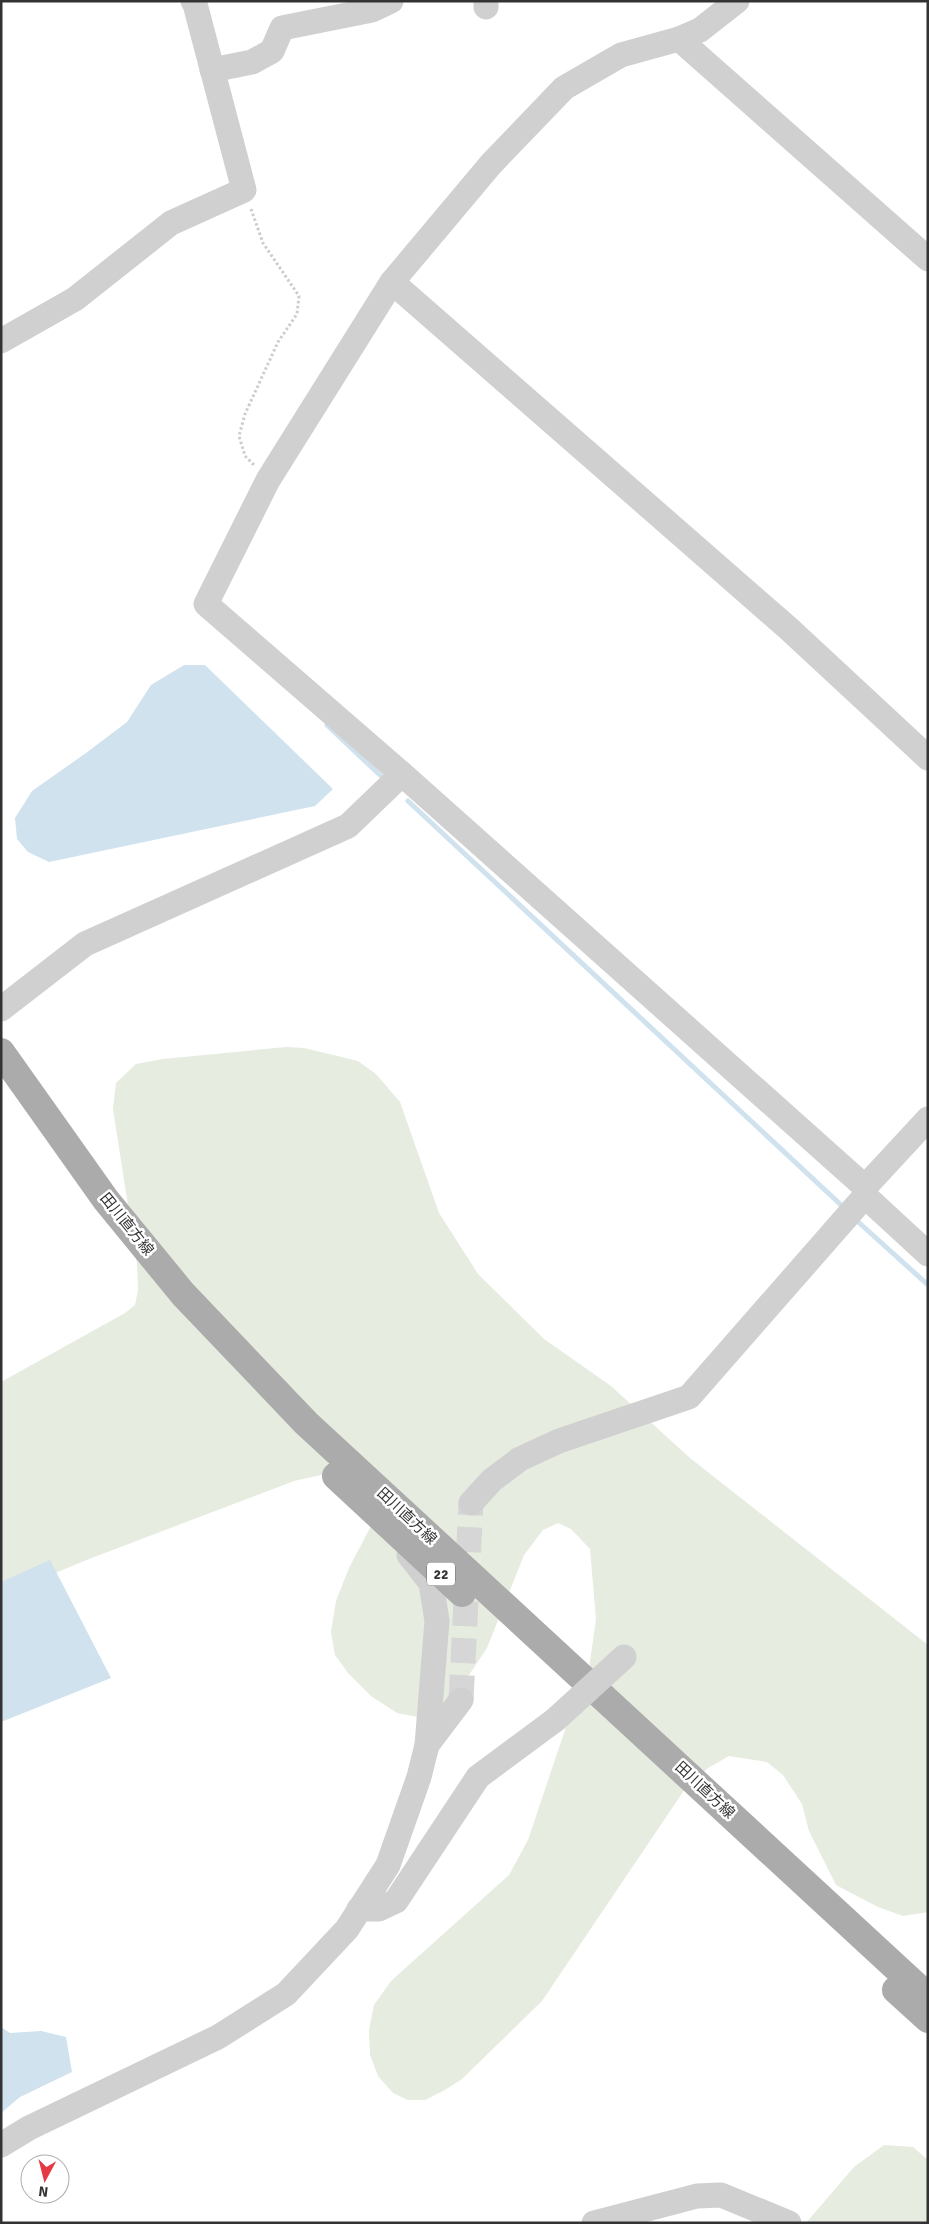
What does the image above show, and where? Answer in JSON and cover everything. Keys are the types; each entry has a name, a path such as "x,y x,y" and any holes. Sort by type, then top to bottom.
{"main road":[{"name":"田川直方線","path":"1,1052 118,1215 183,1294 306,1423 928,1997"},
{"name":"田川直方線","path":"1,1084 107,1230 219,1356 292,1434 383,1521 702,1810 928,2019"}],"street":[{"path":"1,341 74,299 172,223 244,190 193,1"},
{"path":"212,70 252,62 272,50 282,28 372,10 391,1"},
{"path":"689,34 710,1"},
{"path":"737,1 689,34 621,55 564,88 492,164 392,282 268,480 206,604 402,774 865,1192 928,1254"},
{"path":"689,34 928,259"},
{"path":"392,282 788,628 928,758"},
{"path":"1,1009 85,944 348,826 402,774"},
{"path":"471,1503 492,1480 520,1459 559,1441 688,1397 928,1119"},
{"path":"1,2145 29,2128 218,2037 286,1994 347,1929 388,1865 419,1777 427,1745 437,1621 431,1583 383,1521"},
{"path":"359,1909 379,1909 396,1901 478,1777 555,1720 624,1657"},
{"path":"427,1745 461,1700"},
{"path":"594,2223 697,2196 721,2195 789,2223"}],"path":[{"path":"244,190 263,243 299,296 297,314 278,342 245,414 239,436 245,456 268,480"}],"shaded area":[{"path":"286,1047 304,1048 358,1061 376,1074 400,1102 439,1213 478,1274 544,1339 611,1386 690,1458 928,1645 928,1912 903,1916 878,1907 836,1885 809,1831 802,1804 783,1775 767,1762 729,1756 708,1768 685,1789 542,2001 462,2079 425,2100 408,2100 393,2093 378,2076 370,2055 369,2030 374,2005 391,1981 509,1875 528,1840 575,1700 585,1684 590,1662 596,1619 590,1549 571,1529 558,1523 543,1530 524,1555 487,1648 463,1684 443,1708 418,1717 397,1713 371,1696 348,1673 335,1655 331,1632 336,1601 349,1568 372,1524 346,1477 321,1475 294,1481 43,1578 1,1604 1,1382 125,1313 135,1305 138,1290 137,1264 113,1109 116,1083 136,1064 163,1059"},
{"path":"884,2145 913,2147 928,2160 928,2223 806,2223 854,2167"}],"water":[{"path":"184,665 205,665 333,789 315,806 49,862 28,852 17,839 15,818 32,791 127,722 151,685"},
{"path":"50,1560 111,1678 1,1722 1,1582"},
{"path":"1,2027 10,2033 41,2031 66,2037 72,2072 20,2097 1,2113"}],"waterway":[{"path":"327,725 381,776"},
{"path":"408,801 840,1204 843,1209"},
{"path":"855,1219 928,1285"}],"tunnel":[{"path":"461,1700 471,1503"}]}
